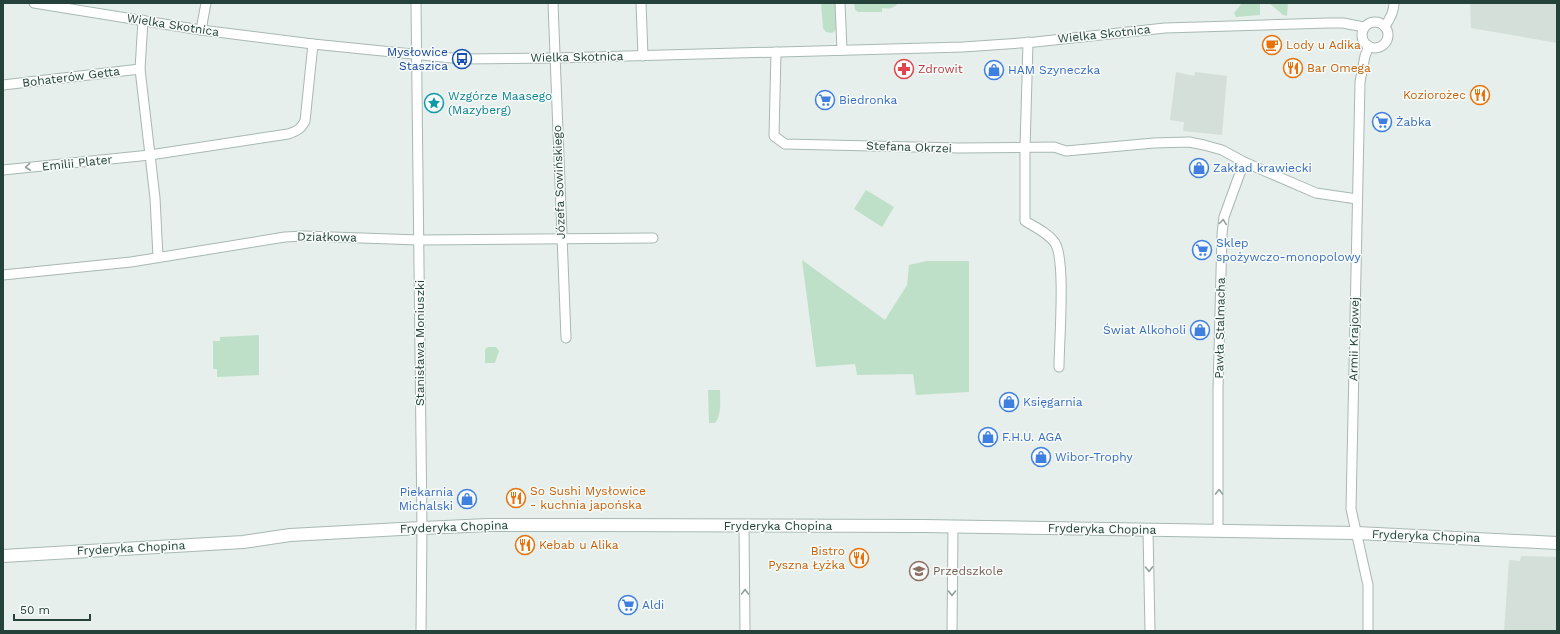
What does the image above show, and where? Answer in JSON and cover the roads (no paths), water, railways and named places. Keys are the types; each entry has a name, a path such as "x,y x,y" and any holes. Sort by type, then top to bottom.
{"street":[{"name":"Wielka Skotnica","path":"34,3 201,30 313,44 462,59 643,56 963,47 1188,27 1328,23 1343,23 1364,27"},
{"path":"201,30 206,3"},
{"name":"Stanisława Moniuszki","path":"416,3 422,528 421,631"},
{"name":"Józefa Sowińskiego","path":"553,3 566,338"},
{"path":"641,3 643,56"},
{"path":"840,3 842,50"},
{"path":"1385,26 1391,18 1394,3"},
{"path":"143,20 140,69 155,198 158,258"},
{"path":"1372,22 1377,22 1385,26 1388,32 1386,42 1378,47 1369,46 1365,43 1362,38 1364,27 1372,22"},
{"path":"1028,42 1025,148 1025,221 1045,233 1056,244 1061,269 1059,367"},
{"name":"Emilii Plater","path":"3,170 150,155 288,134 296,131 302,127 305,121 313,44"},
{"name":"Armii Krajowej","path":"1368,631 1368,585 1351,509 1360,82 1365,56 1369,46"},
{"name":"Stefana Okrzei","path":"776,52 774,136 784,144 1025,148"},
{"name":"Bohaterów Getta","path":"3,85 140,69"},
{"path":"1025,148 1054,147 1066,151 1154,143 1189,142 1204,144 1222,150 1244,162 1316,193 1357,199"},
{"name":"Pawła Stalmacha","path":"1218,531 1218,390 1222,234 1224,217 1244,162"},
{"name":"Działkowa","path":"3,275 158,258 304,236 419,240 653,238"},
{"name":"Fryderyka Chopina","path":"3,556 220,543 290,535 488,525 953,526 1356,533 1556,542"},
{"path":"744,526 745,631"},
{"path":"952,631 953,526"},
{"path":"1148,530 1150,631"}],"place":[{"name":"Lody u Adika","path":"1272,45"},
{"name":"Mysłowice Staszica","path":"462,59"},
{"name":"Bar Omega","path":"1293,68"},
{"name":"Zdrowit","path":"904,69"},
{"name":"HAM Szyneczka","path":"994,70"},
{"name":"Koziorożec","path":"1480,95"},
{"name":"Biedronka","path":"825,100"},
{"name":"Wzgórze Maasego (Mazyberg)","path":"434,103"},
{"name":"Żabka","path":"1382,122"},
{"name":"Zakład krawiecki","path":"1199,168"},
{"name":"Sklep spożywczo-monopolowy","path":"1202,250"},
{"name":"Świat Alkoholi","path":"1200,330"},
{"name":"Księgarnia","path":"1009,402"},
{"name":"F.H.U. AGA","path":"988,437"},
{"name":"Wibor-Trophy","path":"1041,457"},
{"name":"So Sushi Mysłowice - kuchnia japońska","path":"516,498"},
{"name":"Piekarnia Michalski","path":"467,499"},
{"name":"Kebab u Alika","path":"525,545"},
{"name":"Bistro Pyszna Łyżka","path":"859,558"},
{"name":"Przedszkole","path":"919,571"},
{"name":"Aldi","path":"628,605"}]}
